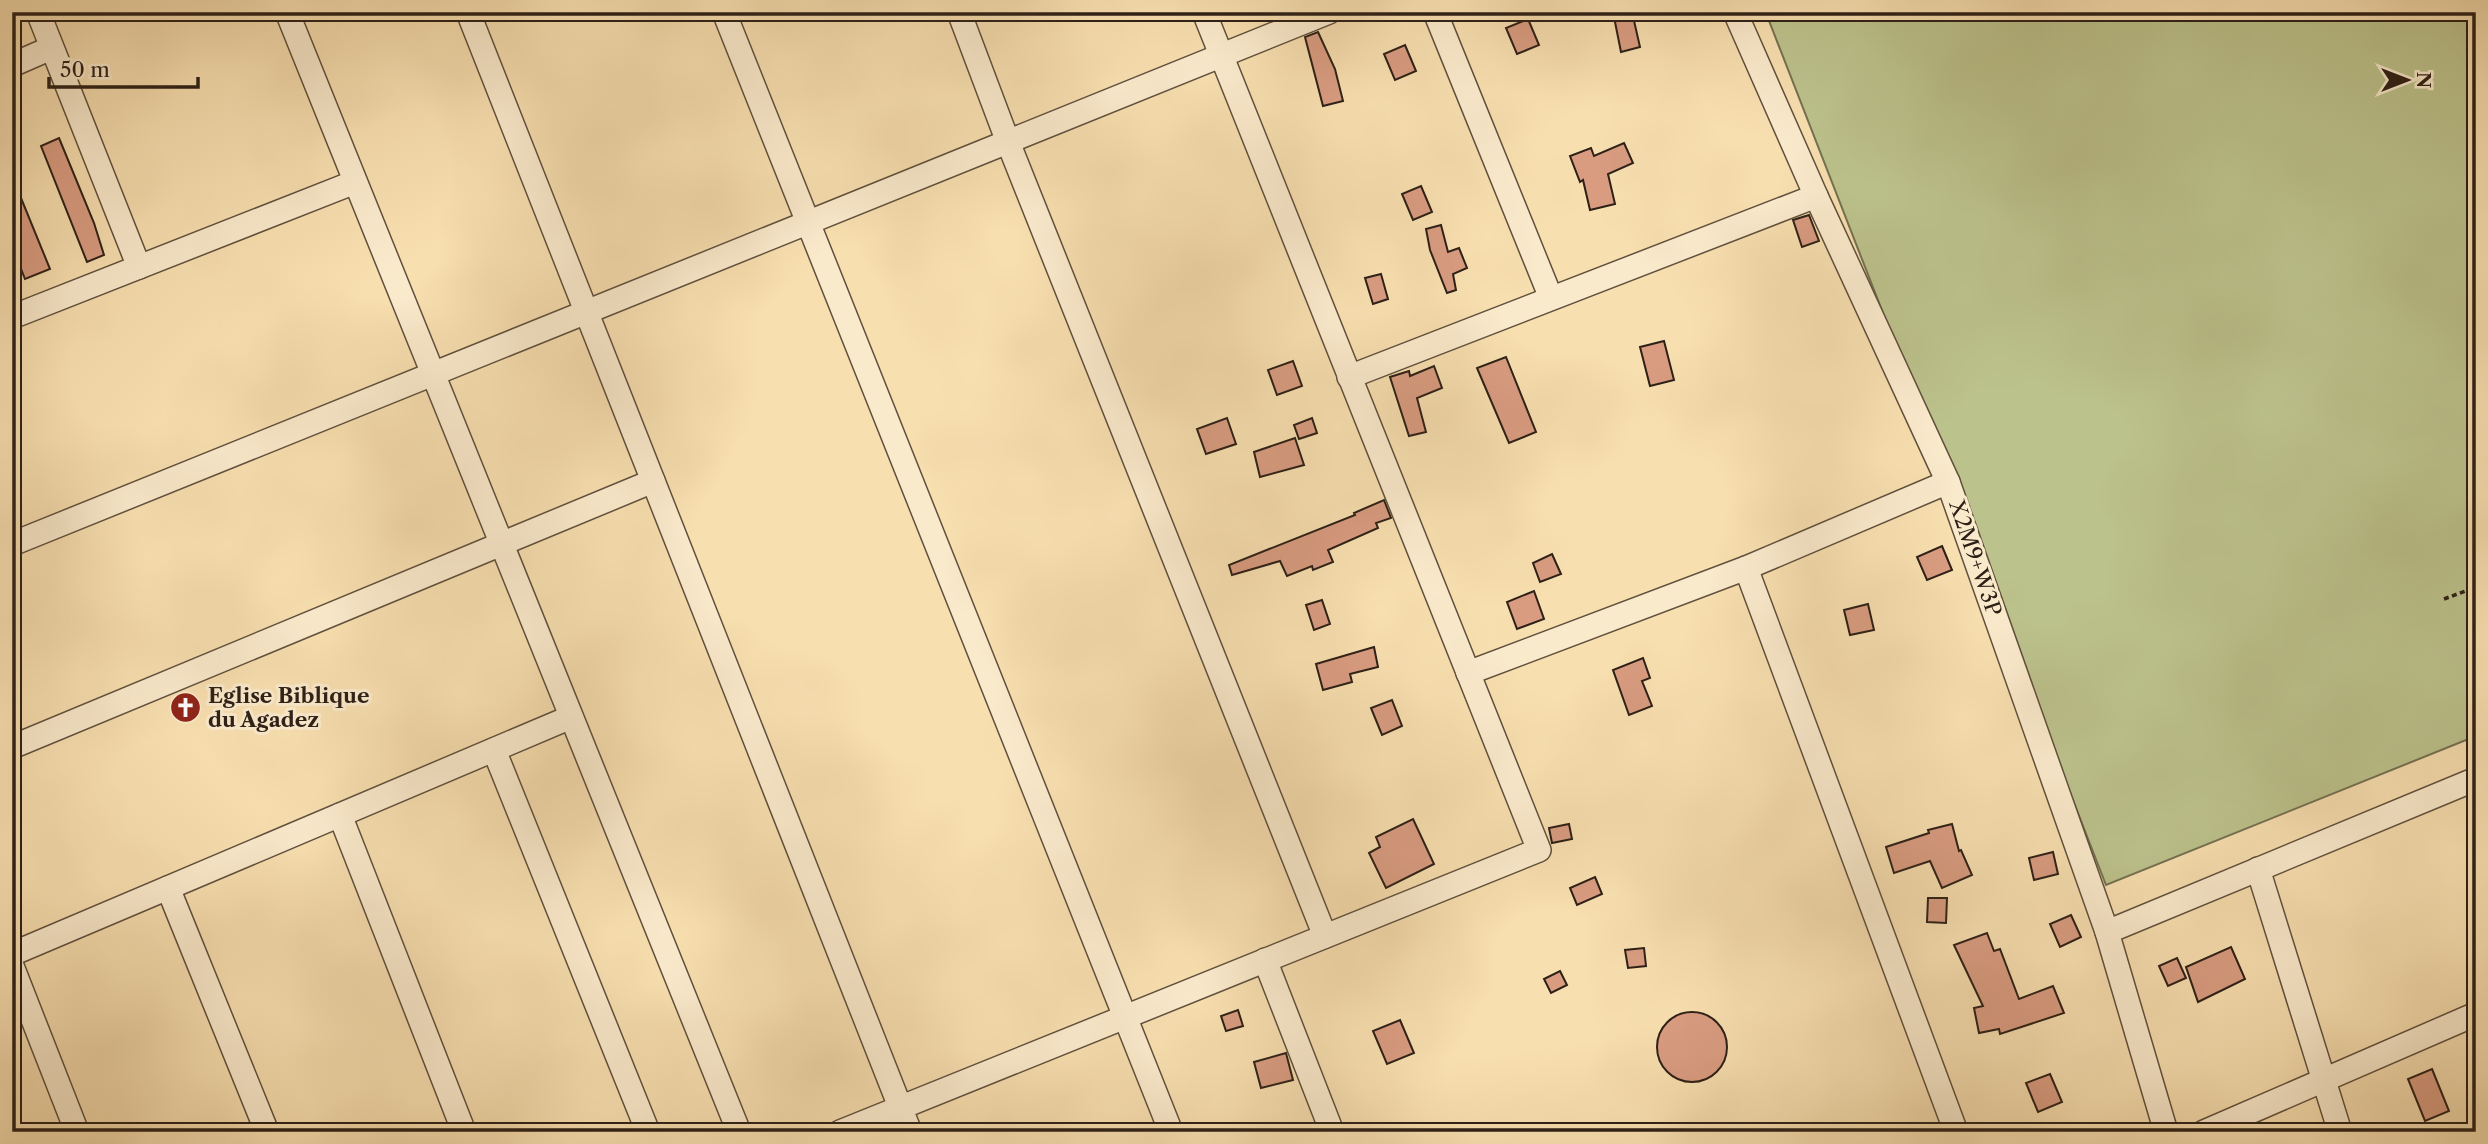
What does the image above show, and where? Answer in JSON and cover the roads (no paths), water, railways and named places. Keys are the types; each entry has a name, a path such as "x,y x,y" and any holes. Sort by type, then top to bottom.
{"street":[{"path":"38,12 139,267"},
{"path":"287,12 739,1132"},
{"path":"468,12 910,1132"},
{"path":"724,12 1171,1132"},
{"path":"959,12 1008,142 1325,936"},
{"path":"840,1132 1539,850 1204,12"},
{"path":"12,544 1329,12"},
{"path":"1435,12 1551,298"},
{"name":"X2M9+W3P","path":"1735,12 1815,196 1948,482 2107,932 2166,1132"},
{"path":"12,65 51,48"},
{"path":"12,317 355,182"},
{"path":"1349,377 1815,196"},
{"path":"12,747 653,481"},
{"path":"1468,673 1746,568 1948,482"},
{"path":"1746,568 1948,1130"},
{"path":"12,954 571,717"},
{"path":"494,750 648,1132"},
{"path":"2107,932 2476,779"},
{"path":"340,816 464,1132"},
{"path":"2258,869 2340,1132"},
{"path":"168,888 267,1132"},
{"path":"1265,960 1332,1132"},
{"path":"12,966 77,1132"},
{"path":"2204,1132 2476,1014"}],"place":[{"name":"Eglise Biblique du Agadez","path":"185,708"}]}
